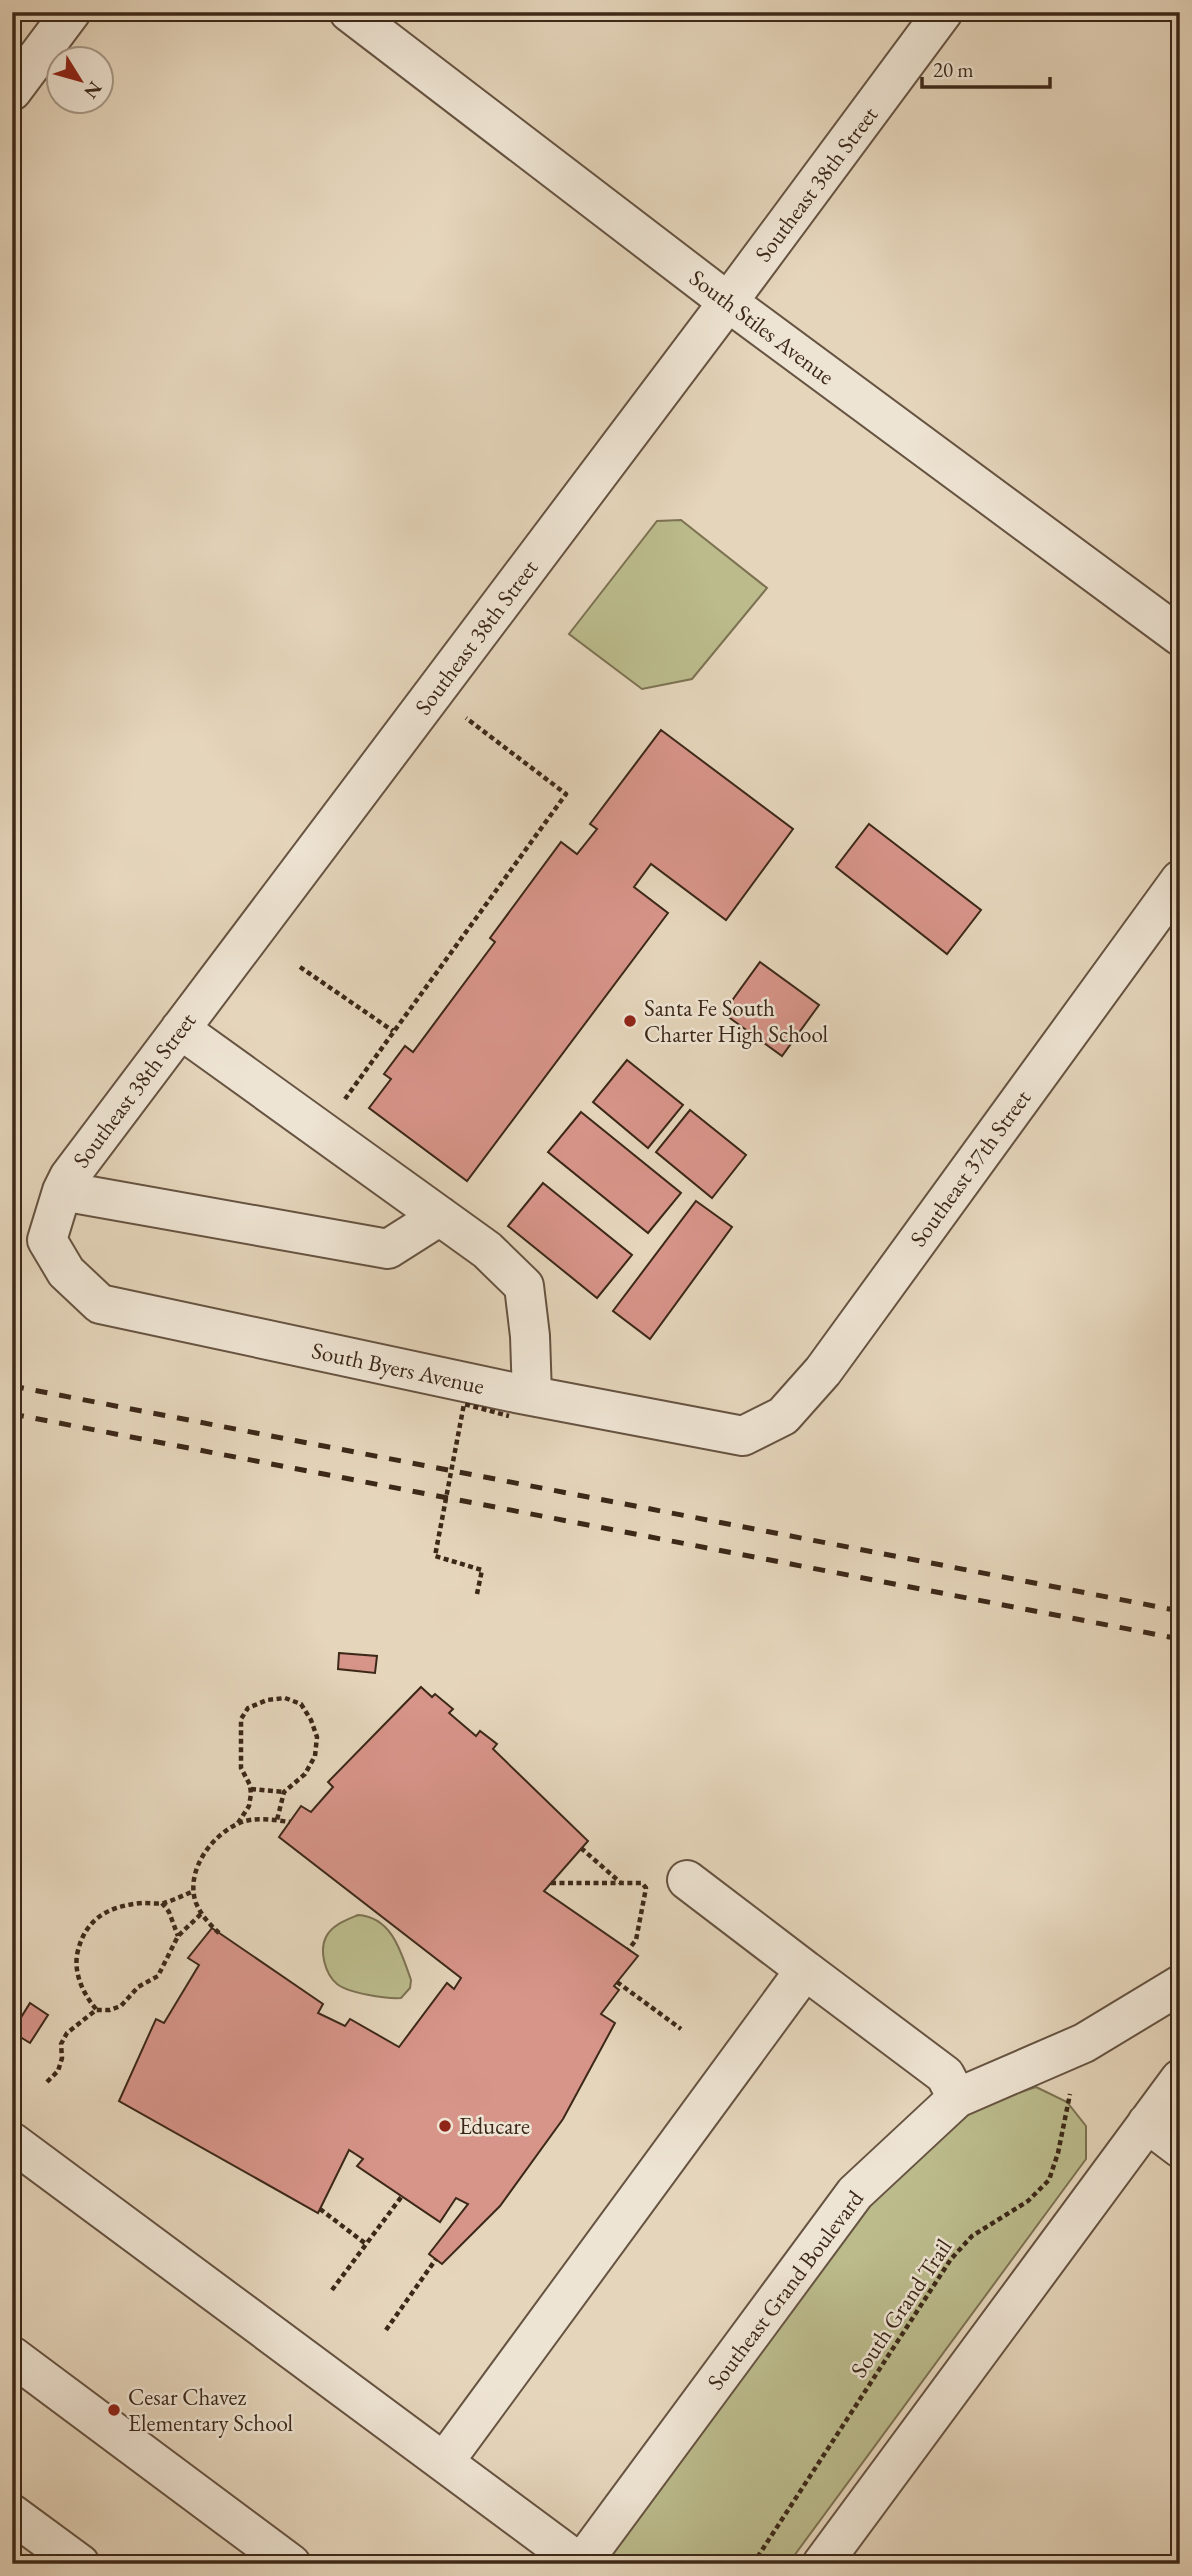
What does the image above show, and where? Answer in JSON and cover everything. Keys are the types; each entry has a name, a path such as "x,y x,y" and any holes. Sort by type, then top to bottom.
{"street":[{"path":"12,91 71,12"},
{"name":"South Stiles Avenue","path":"349,12 728,302 1180,636"},
{"name":"Southeast 38th Street","path":"66,1272 47,1240 61,1191 69,1177 943,12"},
{"name":"Southeast 37th Street","path":"743,1436 783,1416 823,1371 1180,880"},
{"path":"180,1029 487,1250 524,1286 530,1336 519,1401"},
{"path":"61,1191 388,1249 440,1216"},
{"name":"South Byers Avenue","path":"66,1272 100,1304 519,1401 743,1436"},
{"path":"687,1880 945,2075 957,2098"},
{"path":"444,2462 805,1970"},
{"name":"Southeast Grand Boulevard","path":"581,2564 855,2193 957,2098 1084,2043 1180,1985"},
{"path":"822,2564 1180,2079"},
{"path":"1147,2123 1180,2148"},
{"path":"12,2142 581,2564"},
{"path":"12,2356 291,2564"},
{"path":"12,2514 80,2564"}],"path":[{"path":"342,1104 566,794 460,714"},
{"path":"300,967 393,1031"},
{"path":"477,1594 482,1570 435,1556 464,1404 519,1401"},
{"path":"238,1823 249,1806 251,1789 241,1768 241,1719 247,1708 267,1700 285,1698 300,1704 311,1720 317,1737 315,1756 305,1774 284,1792 277,1821"},
{"path":"251,1789 284,1792"},
{"path":"219,1933 196,1903 192,1884 200,1860 215,1839 238,1823 255,1819 290,1822"},
{"path":"581,1848 621,1883"},
{"path":"551,1883 642,1883 646,1888 636,1940 628,1950"},
{"path":"96,2010 88,1999 76,1964 78,1949 96,1917 115,1908 162,1903 194,1891"},
{"path":"162,1903 169,1912 178,1936"},
{"path":"47,2082 58,2071 62,2058 61,2044 67,2033 96,2010 110,2010 121,2006 138,1987 158,1976 178,1936 202,1913"},
{"path":"617,1982 681,2029"},
{"name":"South Grand Trail","path":"753,2564 951,2259 972,2236 1028,2201 1049,2180 1084,2043"},
{"path":"332,2290 402,2196"},
{"path":"320,2209 366,2244"},
{"path":"386,2330 436,2259"}],"green space":[{"path":"681,520 767,588 692,679 642,689 569,634 657,521"},
{"path":"358,1915 379,1922 394,1938 411,1980 410,1988 401,1998 358,1993 337,1984 329,1974 323,1955 326,1937 336,1926"},
{"path":"1036,2087 1067,2102 1086,2126 1086,2159 788,2564 605,2564 875,2198 969,2114"}],"building":[{"name":"Santa Fe South Charter High School","path":"661,730 793,829 726,920 651,864 634,887 668,913 467,1181 369,1108 391,1079 384,1074 405,1046 413,1052 495,942 490,938 561,842 577,854 597,829 590,824"},
{"path":"869,824 981,910 947,954 836,867"},
{"path":"760,962 819,1005 782,1056 723,1013"},
{"path":"627,1060 683,1105 648,1148 593,1102"},
{"path":"690,1110 746,1155 712,1198 656,1152"},
{"path":"581,1112 681,1193 648,1233 548,1152"},
{"path":"543,1183 632,1255 597,1298 508,1226"},
{"path":"696,1201 732,1227 650,1339 613,1311"},
{"path":"339,1653 377,1656 375,1673 338,1669"},
{"name":"Educare","path":"421,1687 432,1697 435,1694 453,1709 449,1713 476,1736 480,1731 497,1744 493,1749 588,1841 544,1891 638,1956 614,1986 619,1990 601,2014 615,2023 563,2119 500,2206 442,2264 429,2254 468,2204 456,2198 440,2222 357,2166 363,2159 349,2150 318,2213 119,2101 156,2019 164,2023 199,1965 188,1958 212,1928 323,2004 318,2013 345,2026 350,2019 399,2047 447,1983 454,1989 461,1978 279,1837 301,1806 311,1812 333,1787 328,1782"},
{"path":"30,2003 48,2015 30,2043 12,2032"}],"railway":[{"path":"12,1386 1180,1611"},
{"path":"12,1414 1180,1639"}],"place":[{"name":"Santa Fe South Charter High School","path":"630,1021"},
{"name":"Educare","path":"445,2126"},
{"name":"Cesar Chavez Elementary School","path":"114,2410"}]}
